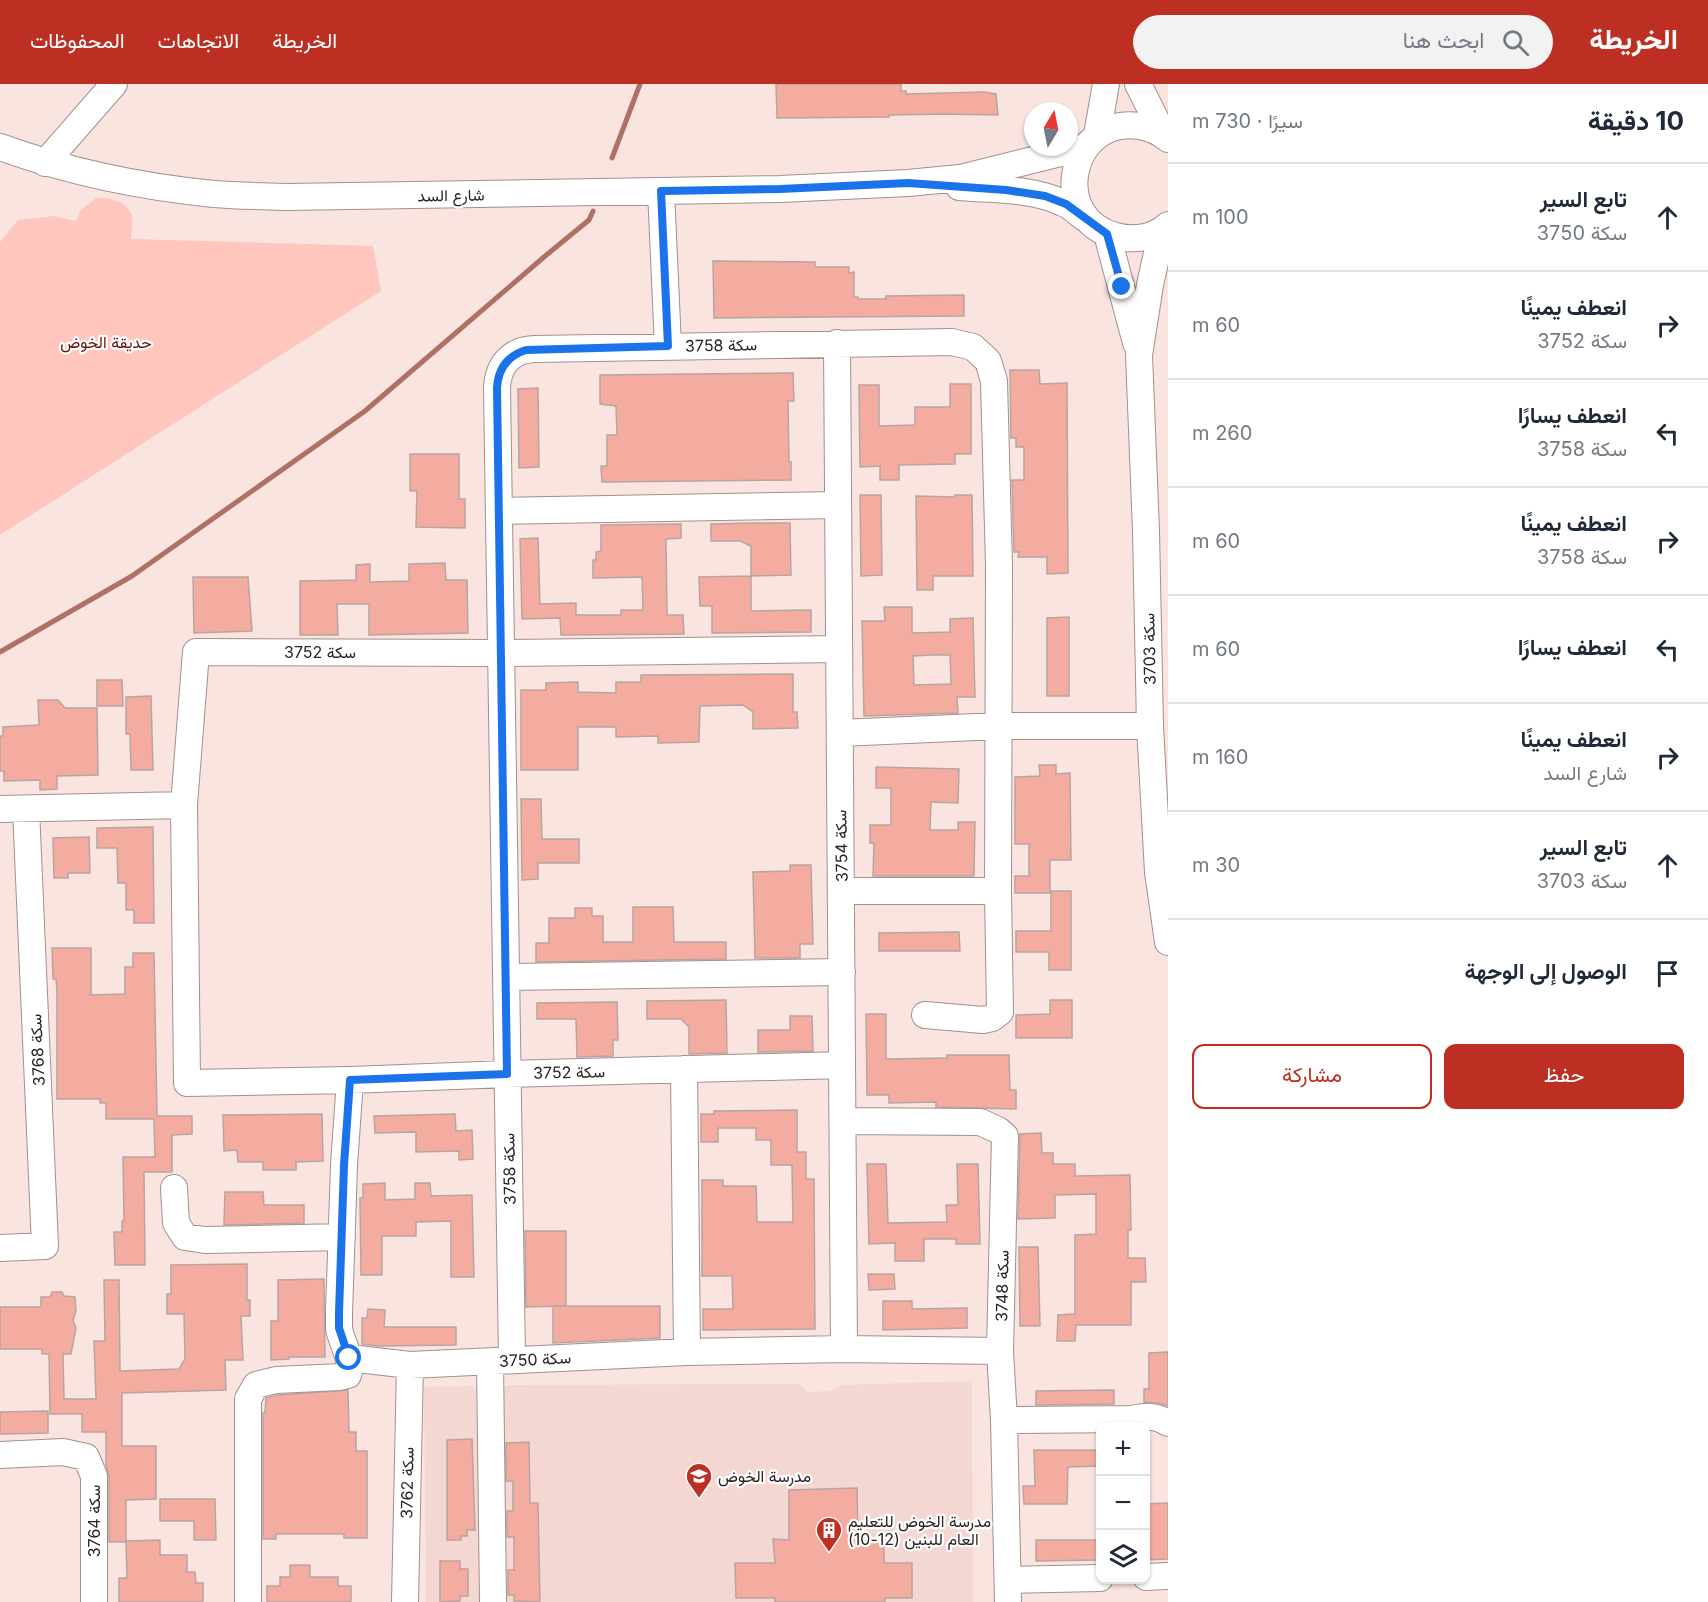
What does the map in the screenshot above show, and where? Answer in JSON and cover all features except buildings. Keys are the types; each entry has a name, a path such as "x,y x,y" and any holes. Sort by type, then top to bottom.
{"street":[{"path":"45,163 114,84"},
{"name":"سكة 3703","path":"1106,84 1091,141 1077,162 1074,178 1075,195 1081,210 1099,229 1139,355"},
{"path":"1138,84 1165,137"},
{"name":"شارع السد","path":"0,147 45,163 146,185 215,194 287,197 780,189 908,183 960,178 1035,161 1091,141 1113,128 1130,125 1147,127 1165,137"},
{"name":"شارع السد","path":"908,183 1006,190 1045,196 1066,204 1099,229"},
{"path":"661,191 668,346"},
{"path":"1099,229 1126,239 1145,237 1165,227"},
{"name":"سكة 3703","path":"1165,227 1150,285 1139,355 1150,726 1168,942"},
{"name":"سكة 3758","path":"493,1602 507,1074 497,379 510,357 517,352 534,349 952,342 973,347 988,361 994,381 999,566 1000,1012 992,1018 983,1020 925,1015"},
{"name":"سكة 3754","path":"837,344 844,1349"},
{"path":"499,511 838,505"},
{"name":"سكة 3752","path":"839,649 500,653 196,652 184,805 187,1083 843,1065"},
{"path":"840,733 999,726 1150,726"},
{"path":"0,809 184,805"},
{"name":"سكة 3768","path":"0,1248 45,1246 27,809"},
{"path":"841,891 998,891"},
{"path":"507,977 842,972"},
{"path":"684,1069 687,1352"},
{"path":"248,1602 248,1399 256,1385 276,1380 340,1377 348,1375 350,1370 349,1358 339,1328 350,1080"},
{"name":"سكة 3748","path":"843,1121 980,1122 998,1130 1005,1136 1000,1351 1008,1591"},
{"path":"174,1188 176,1223 185,1237 205,1240 342,1237"},
{"name":"سكة 3750","path":"349,1358 410,1365 687,1352 844,1349 1000,1351"},
{"name":"سكة 3762","path":"405,1602 410,1365"},
{"path":"1004,1420 1159,1417 1168,1423"},
{"name":"سكة 3764","path":"0,1455 63,1452 86,1457 94,1476 94,1602"},
{"path":"1150,1577 1168,1576"},
{"path":"1008,1591 1096,1579"}],"shaded area":[{"name":"مدرسة الخوض","path":"972,1381 973,1602 426,1602 424,1387 472,1386 480,1395 500,1393 507,1385 798,1384 807,1392 831,1391 841,1385"}],"green space":[{"name":"حديقة الخوض","path":"96,198 116,201 129,209 132,220 131,239 373,246 381,291 0,535 0,242 18,220 54,216 76,221 80,211"}],"waterway":[{"path":"612,158 640,84"},
{"path":"0,652 132,576 365,411 589,220 593,211"}],"place":[{"name":"مدرسة الخوض","path":"699,1499"},
{"name":"مدرسة الخوض للتعليم العام للبنين (12-10)","path":"829,1553"}],"route":[{"path":"349,1358 339,1328 339,1313 344,1165 350,1080 507,1074 497,388 497,379 504,363 517,352 534,349 668,346 661,191 780,189 908,183 1006,190 1045,196 1066,204 1107,234 1122,287"}]}
